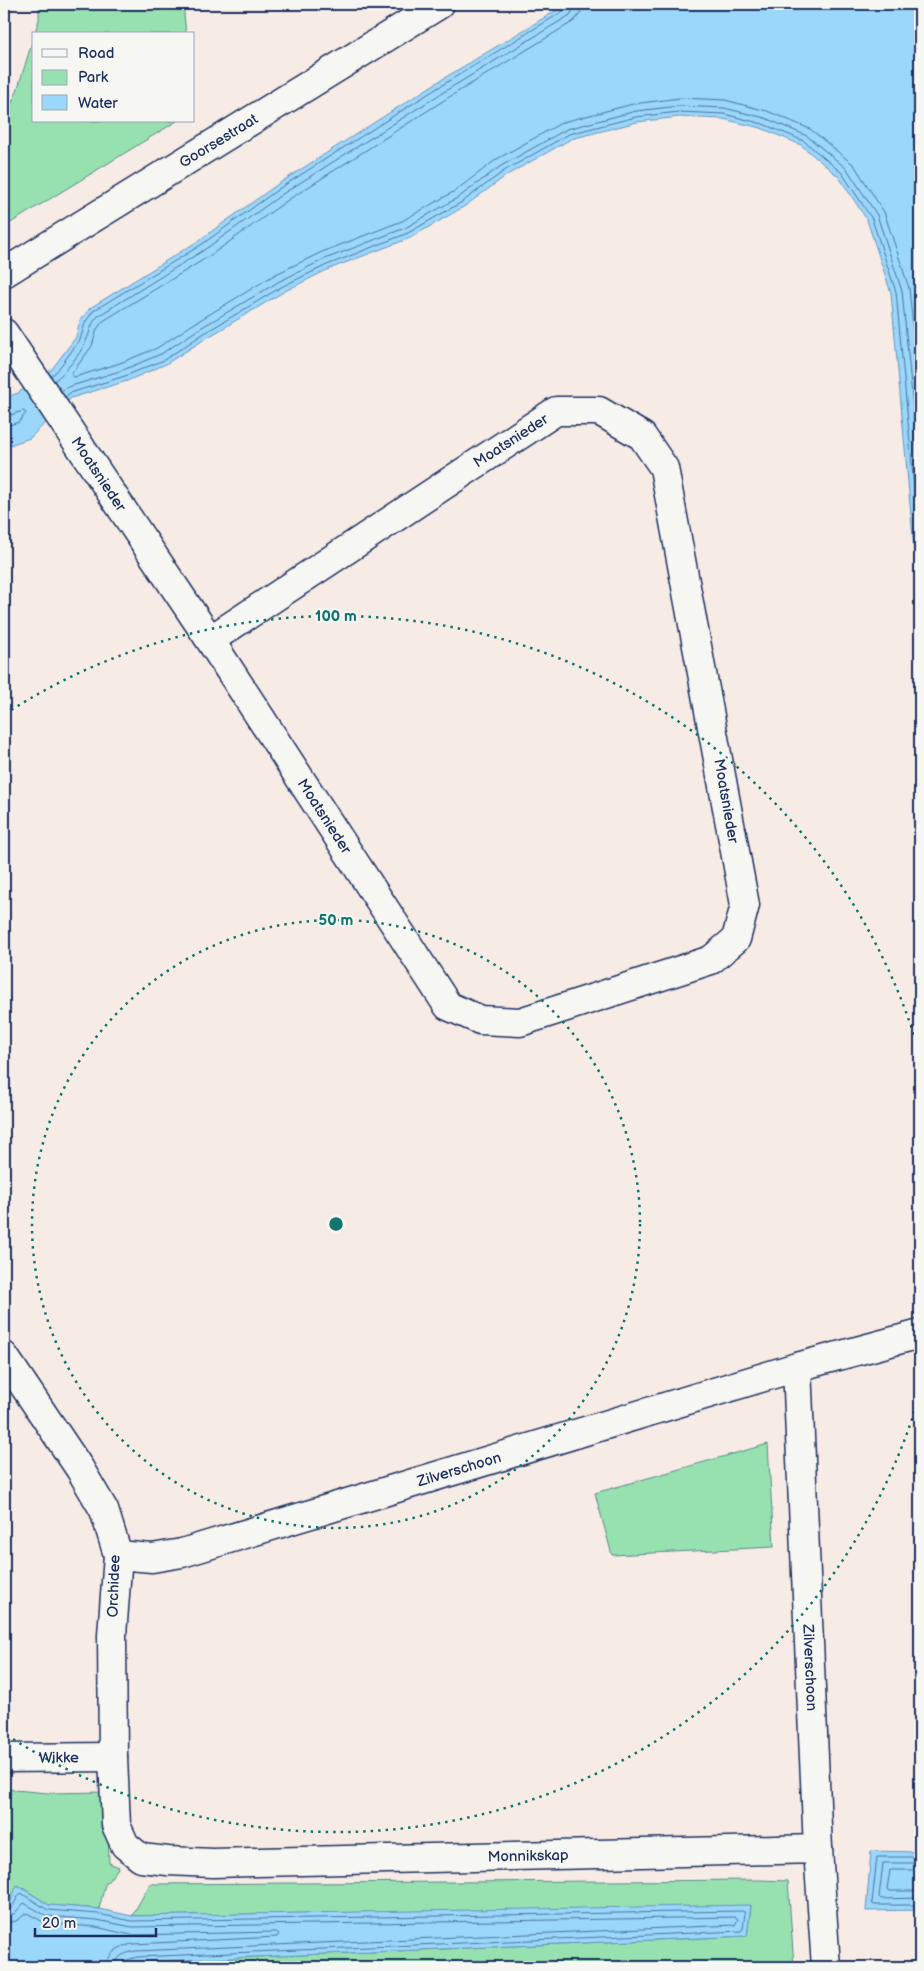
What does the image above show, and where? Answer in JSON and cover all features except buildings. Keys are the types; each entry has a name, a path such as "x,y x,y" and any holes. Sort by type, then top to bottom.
{"street":[{"name":"Goorsestraat","path":"4,273 437,5"},
{"name":"Moatsnieder","path":"6,337 210,640 448,1006 480,1020 520,1022 711,960 736,939 745,905 664,468 642,436 599,411 556,411 210,640"},
{"name":"Zilverschoon","path":"118,1555 152,1558 182,1553 798,1367 920,1334"},
{"name":"Orchidee","path":"4,1356 80,1469 104,1510 118,1555 112,1634 113,1757 116,1824 125,1845"},
{"name":"Zilverschoon","path":"798,1367 818,1849"},
{"name":"Wikke","path":"4,1758 113,1757"},
{"name":"Monnikskap","path":"125,1845 142,1858 213,1863 818,1849"},
{"path":"818,1849 826,1967"}],"green space":[{"path":"39,4 183,4 186,32 35,32 39,20"},
{"path":"32,42 32,122 175,122 4,227 4,121 17,91"},
{"path":"768,1444 774,1547 612,1555 595,1493"},
{"path":"4,1789 48,1793 107,1792 109,1863 119,1867 105,1885 99,1909 49,1905 18,1885 9,1905 4,1903"},
{"path":"788,1881 794,1967 139,1967 137,1962 747,1936 751,1906 132,1916 150,1884"}],"water":[{"path":"567,4 920,4 920,616 891,293 867,220 839,177 801,145 761,128 723,119 679,117 637,122 571,139 507,175 465,206 410,238 329,269 285,291 166,364 127,381 71,398 30,438 4,447 4,398 18,393 52,369 76,337 80,321 90,308 198,241 278,184 436,83"},
{"path":"871,1851 920,1852 920,1910 866,1911"},
{"path":"17,1885 49,1905 99,1909 132,1916 751,1905 747,1936 137,1962 118,1967 4,1967 4,1903 9,1905"}]}
